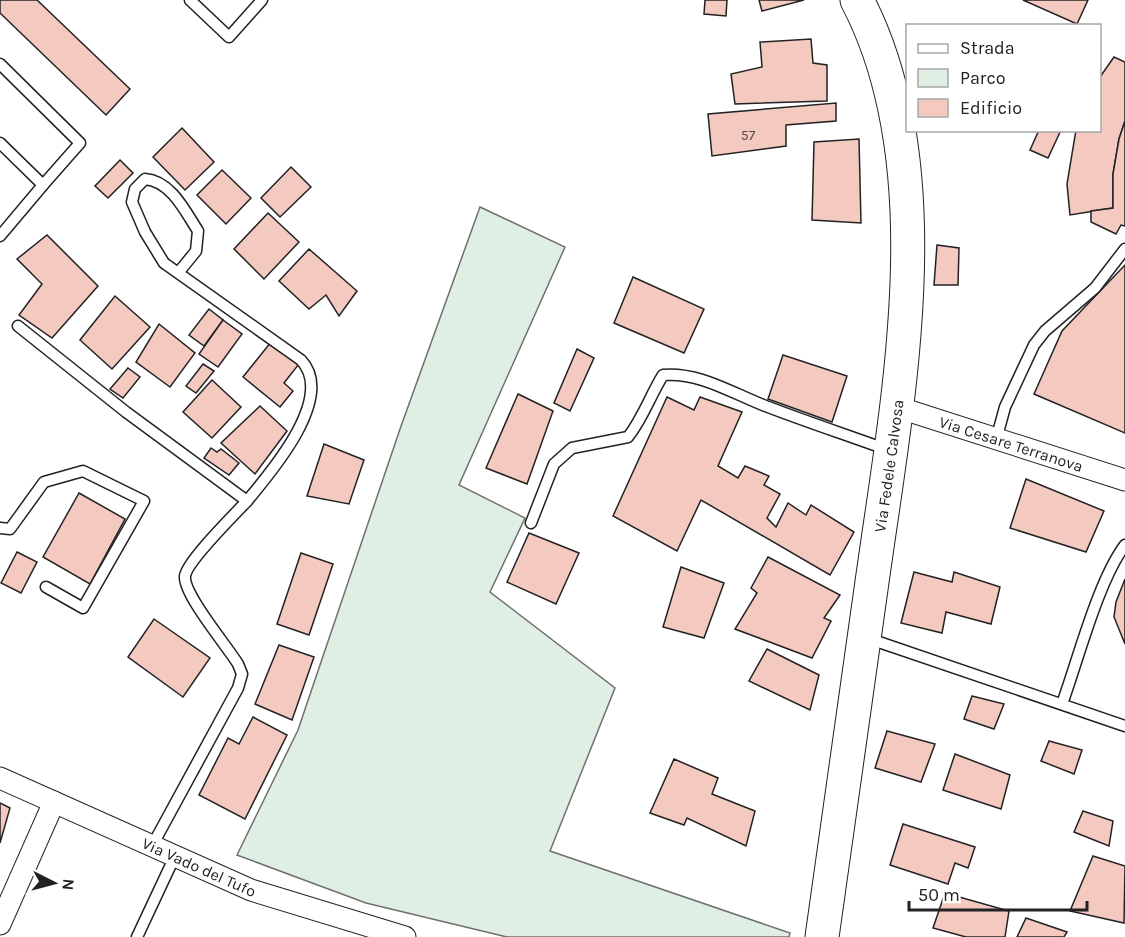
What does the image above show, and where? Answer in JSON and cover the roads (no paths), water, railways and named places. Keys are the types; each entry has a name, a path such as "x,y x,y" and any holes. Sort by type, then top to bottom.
{"main road":[{"name":"Via Fedele Calvosa","path":"822,937 897,407 907,270 906,184 899,122 884,61 857,0"}],"street":[{"name":"Via Cesare Terranova","path":"897,407 1125,480"},
{"name":"Via Vado del Tufo","path":"0,778 251,890 405,937"},
{"path":"0,924 54,802"}],"lane":[{"path":"189,0 229,37 262,0"},
{"path":"0,64 80,143 0,236"},
{"path":"0,143 43,184"},
{"path":"152,846 238,688 242,674 238,664 189,592 185,576 193,560 248,501 289,448 306,410 313,380 309,367 301,360 178,273 164,263 145,232 132,202 135,189 145,179 156,180 166,187 198,231 196,251 178,273"},
{"path":"996,440 1005,407 1034,345 1045,331 1095,288 1125,249"},
{"path":"18,326 126,412 248,501"},
{"path":"531,523 554,464 572,448 628,437 642,418 651,394 663,375 680,374 705,380 763,405 891,451"},
{"path":"0,528 10,529 44,482 83,471 144,501 83,608 46,587"},
{"path":"1062,704 1103,587 1117,555 1125,545"},
{"path":"864,637 1125,726"},
{"path":"137,937 175,856"}]}
